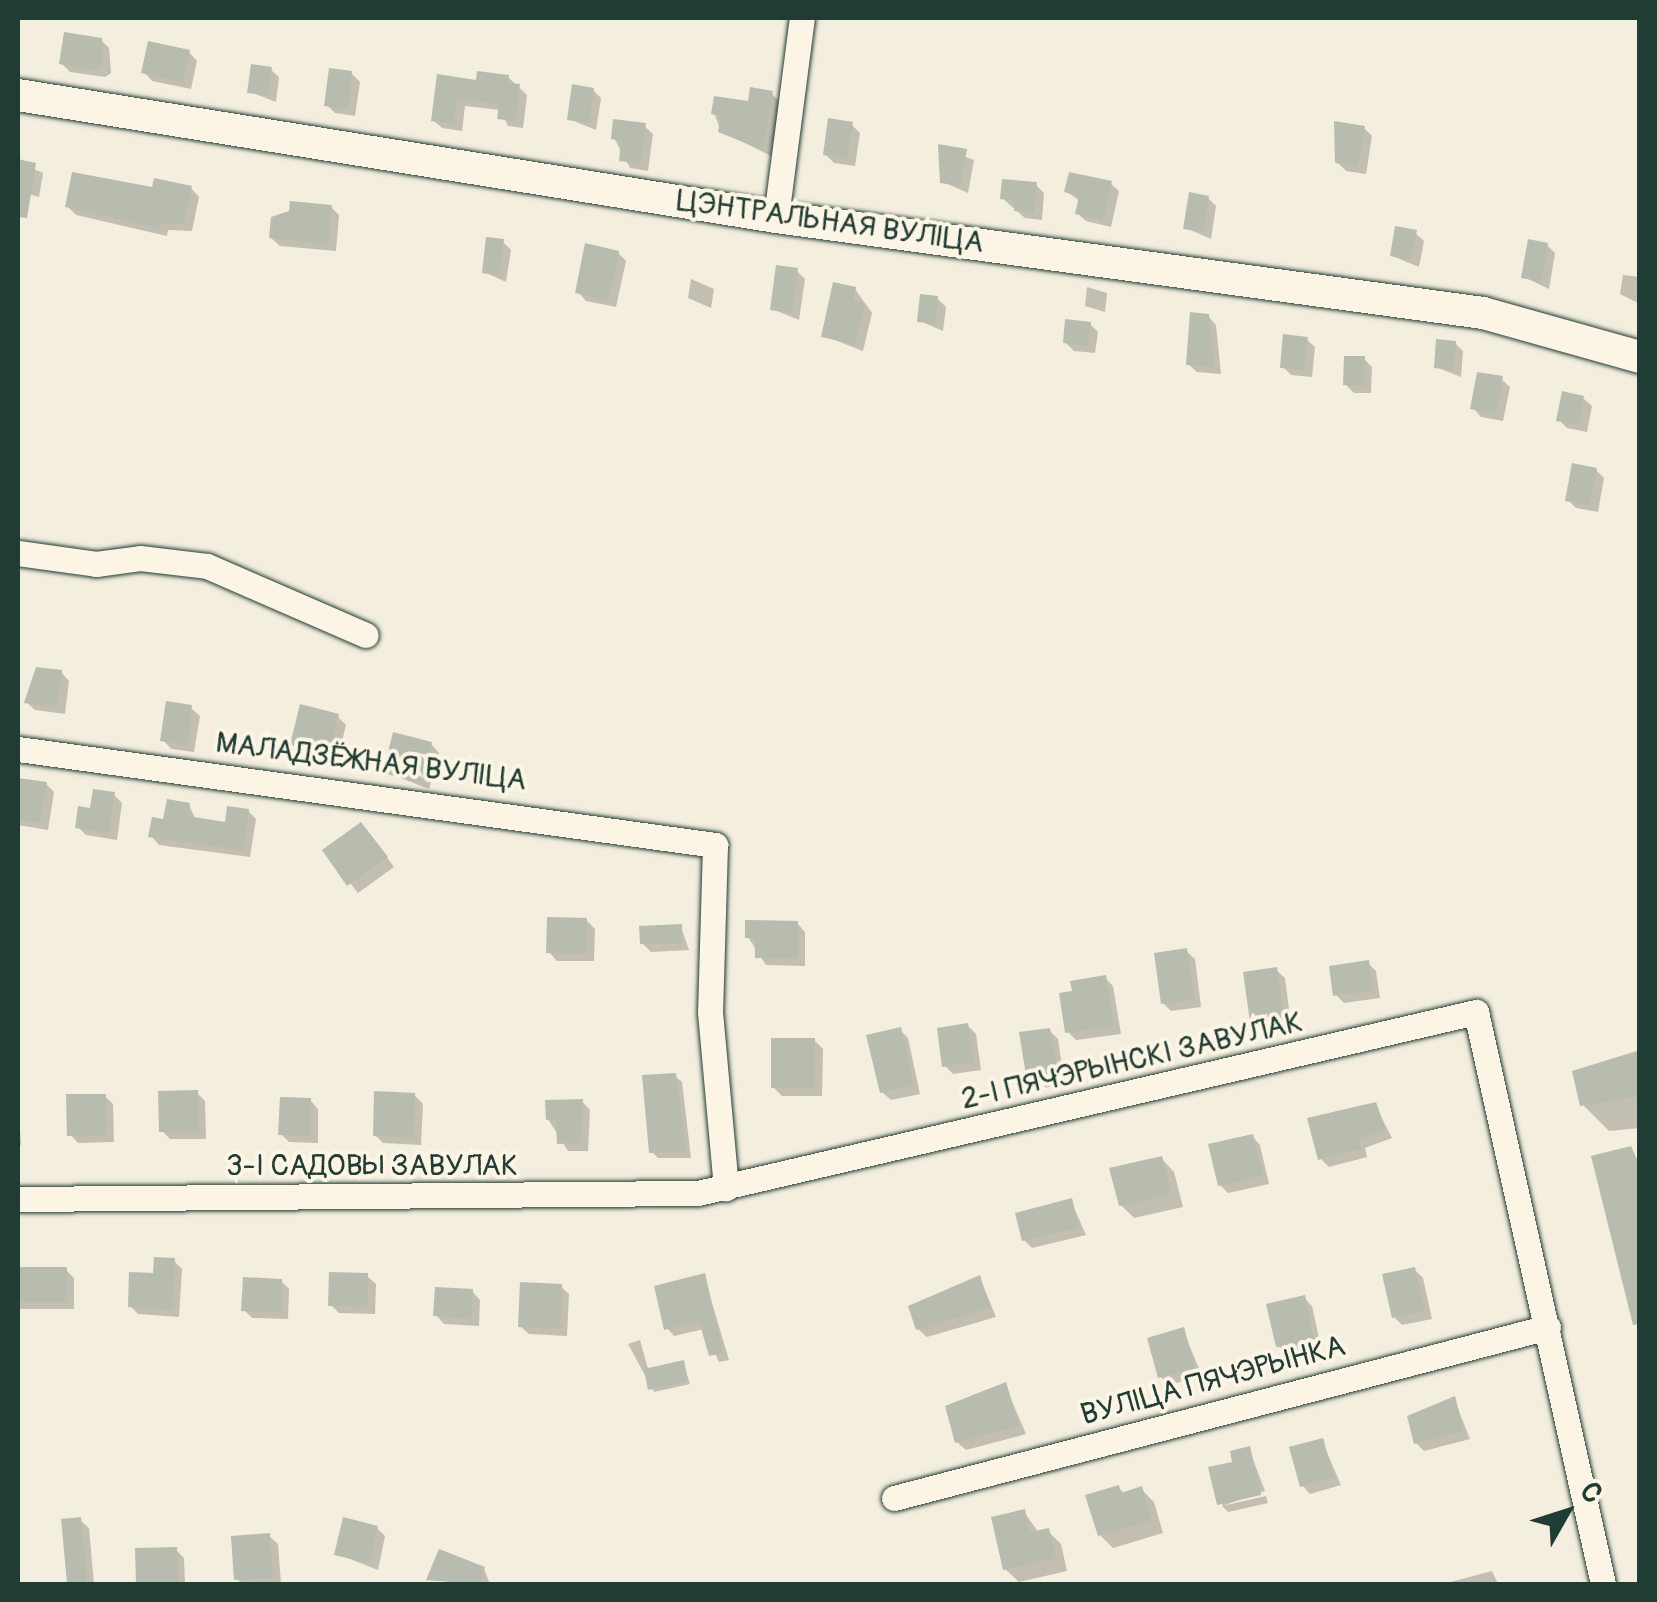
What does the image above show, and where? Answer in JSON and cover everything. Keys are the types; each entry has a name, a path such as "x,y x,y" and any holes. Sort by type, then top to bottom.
{"street":[{"path":"776,217 802,18"},
{"name":"ЦЭНТРАЛЬНАЯ ВУЛІЦА","path":"18,95 776,217 1482,313 1640,357"},
{"path":"18,553 96,564 140,558 207,566 366,635"},
{"name":"МАЛАДЗЁЖНАЯ ВУЛІЦА","path":"18,749 715,844 710,1012 726,1188"},
{"name":"2-І ПЯЧЭРЫНСКІ ЗАВУЛАК","path":"726,1188 1476,1012 1548,1327"},
{"name":"3-І САДОВЫ ЗАВУЛАК","path":"18,1199 507,1200 726,1188"},
{"path":"1548,1327 1603,1584"},
{"name":"ВУЛІЦА ПЯЧЭРЫНКА","path":"894,1498 1548,1327"}],"building":[{"path":"64,32 102,38 103,64 96,70 59,64"},
{"path":"148,41 190,50 183,82 141,73"},
{"path":"251,64 272,67 268,95 247,93"},
{"path":"329,68 352,71 348,109 324,106"},
{"path":"477,71 509,75 508,83 520,84 515,121 497,119 499,104 457,99 454,124 431,121 437,74 476,80"},
{"path":"572,84 594,88 589,123 567,120"},
{"path":"750,87 773,91 763,150 718,132 721,116 711,114 714,96 748,101"},
{"path":"828,118 853,122 847,159 823,155"},
{"path":"613,119 646,123 641,164 619,161 621,141 611,139"},
{"path":"1334,121 1365,126 1358,167 1335,163"},
{"path":"938,144 967,149 960,186 940,183"},
{"path":"18,159 36,163 27,218 18,217"},
{"path":"72,172 152,187 154,178 192,186 184,224 160,223 159,229 65,207"},
{"path":"1069,172 1112,181 1103,220 1075,214 1079,196 1064,192"},
{"path":"1002,179 1037,182 1034,213 1014,211 1015,201 1000,199"},
{"path":"1189,192 1209,196 1203,232 1183,229"},
{"path":"290,201 332,205 328,244 269,238 271,217 289,211"},
{"path":"1395,226 1417,230 1411,260 1390,256"},
{"path":"486,237 504,239 499,276 482,273"},
{"path":"1528,239 1548,243 1541,282 1521,278"},
{"path":"585,243 619,251 609,300 575,293"},
{"path":"776,265 798,268 792,313 770,310"},
{"path":"833,282 856,287 853,300 865,303 855,344 821,337"},
{"path":"920,294 938,296 935,324 917,322"},
{"path":"1190,312 1209,314 1214,367 1186,365"},
{"path":"1065,319 1091,322 1088,346 1063,343"},
{"path":"1283,334 1308,337 1304,370 1280,368"},
{"path":"1436,339 1456,341 1453,370 1434,368"},
{"path":"1344,356 1365,356 1364,386 1343,385"},
{"path":"1477,372 1503,376 1496,414 1470,409"},
{"path":"1562,391 1584,396 1579,425 1556,421"},
{"path":"1572,463 1597,468 1590,505 1565,501"},
{"path":"36,667 62,670 57,707 24,703"},
{"path":"166,701 192,705 187,745 160,741"},
{"path":"300,704 339,714 329,755 290,745"},
{"path":"393,732 432,742 421,783 383,773"},
{"path":"18,778 47,782 40,823 18,820"},
{"path":"93,789 115,792 109,833 75,828 78,806 90,808"},
{"path":"167,799 190,803 188,816 225,822 227,806 249,809 243,850 148,837 152,817 163,819"},
{"path":"361,822 388,857 347,886 322,850"},
{"path":"547,917 587,918 587,954 546,953"},
{"path":"745,920 798,921 798,958 755,958 755,938 745,938"},
{"path":"682,924 682,943 640,944 639,926"},
{"path":"1187,948 1194,1000 1161,1004 1154,953"},
{"path":"1369,960 1373,991 1333,996 1329,966"},
{"path":"1277,967 1284,1017 1250,1022 1243,972"},
{"path":"1106,975 1114,1026 1065,1033 1059,993 1072,991 1070,981"},
{"path":"968,1023 974,1062 942,1067 937,1028"},
{"path":"901,1027 914,1085 880,1093 866,1035"},
{"path":"1050,1028 1058,1077 1027,1081 1019,1032"},
{"path":"771,1038 815,1038 815,1089 771,1088"},
{"path":"1637,1051 1640,1096 1580,1106 1572,1071"},
{"path":"676,1073 686,1152 649,1153 642,1075"},
{"path":"198,1090 199,1132 159,1132 158,1091"},
{"path":"374,1091 415,1093 413,1138 373,1136"},
{"path":"66,1094 106,1094 107,1135 67,1136"},
{"path":"280,1097 311,1098 310,1136 278,1135"},
{"path":"583,1099 580,1143 557,1144 556,1120 546,1120 545,1100"},
{"path":"1376,1102 1386,1130 1358,1140 1361,1149 1318,1160 1307,1118"},
{"path":"1253,1134 1263,1176 1218,1186 1208,1144"},
{"path":"1631,1146 1640,1166 1640,1324 1633,1325 1591,1156"},
{"path":"1162,1156 1171,1194 1119,1206 1109,1168"},
{"path":"1072,1198 1079,1227 1022,1241 1015,1213"},
{"path":"154,1257 175,1258 172,1310 128,1307 129,1272 153,1273"},
{"path":"18,1267 67,1267 67,1302 18,1302"},
{"path":"1415,1267 1425,1311 1392,1318 1382,1274"},
{"path":"329,1272 368,1273 367,1307 328,1306"},
{"path":"705,1273 723,1353 709,1356 699,1321 664,1330 654,1286"},
{"path":"980,1275 990,1308 916,1330 908,1306"},
{"path":"243,1277 282,1279 281,1312 241,1311"},
{"path":"520,1282 562,1284 560,1329 518,1327"},
{"path":"435,1287 473,1289 471,1319 433,1316"},
{"path":"1305,1295 1314,1339 1276,1347 1266,1304"},
{"path":"1184,1327 1195,1368 1158,1378 1147,1338"},
{"path":"684,1360 688,1381 648,1390 644,1369"},
{"path":"1006,1382 1019,1426 955,1443 945,1406"},
{"path":"1455,1396 1464,1431 1414,1444 1407,1416"},
{"path":"1323,1438 1334,1477 1300,1487 1289,1447"},
{"path":"1250,1446 1261,1495 1217,1505 1208,1467 1232,1462 1230,1451"},
{"path":"1119,1485 1121,1493 1142,1486 1152,1520 1098,1536 1085,1495"},
{"path":"1025,1509 1030,1532 1049,1528 1056,1558 1003,1570 991,1517"},
{"path":"81,1517 87,1581 67,1583 61,1519"},
{"path":"343,1517 378,1526 370,1563 334,1555"},
{"path":"270,1533 273,1578 234,1580 231,1536"},
{"path":"177,1547 178,1584 136,1584 135,1548"},
{"path":"439,1549 485,1567 479,1584 426,1580"}]}
